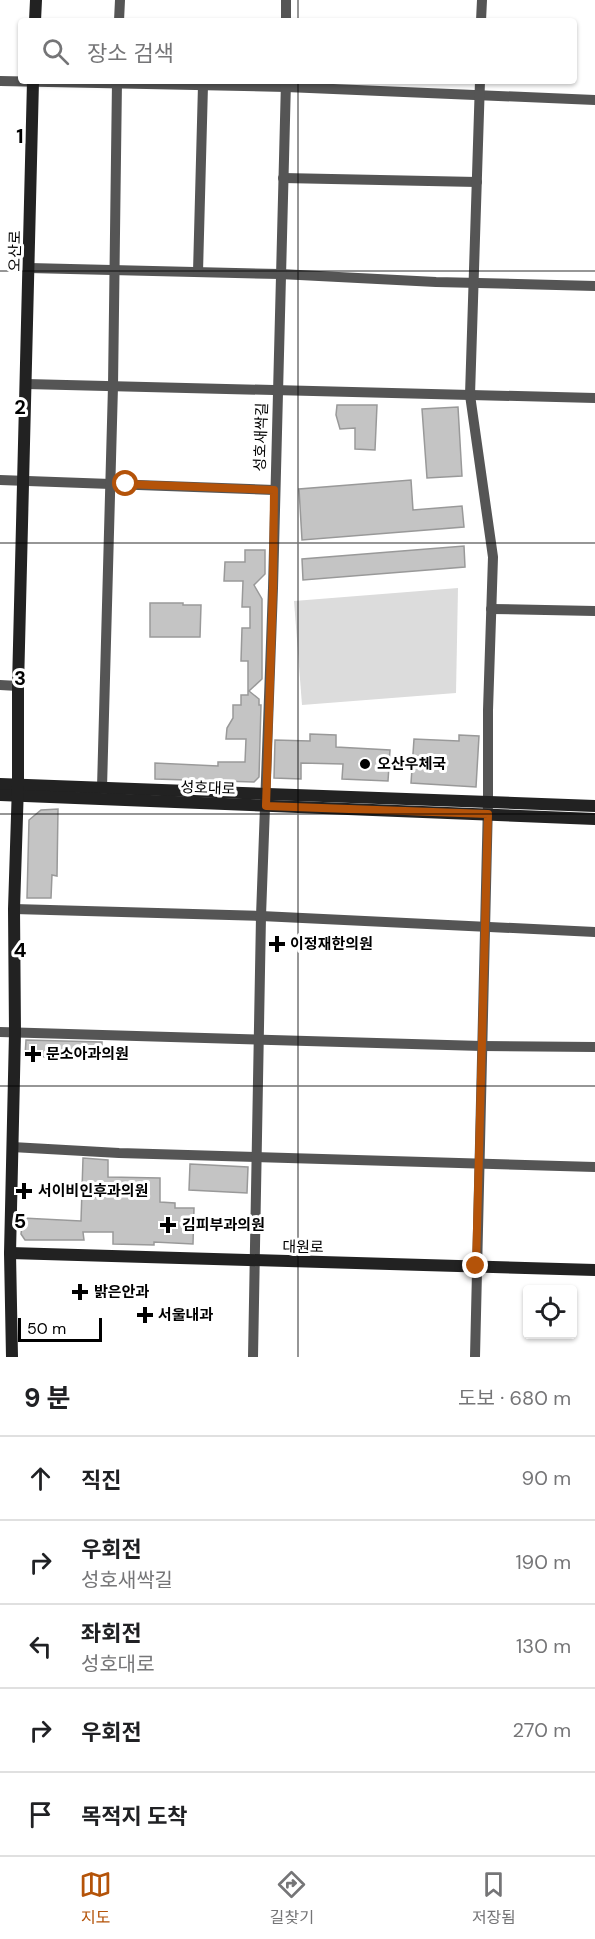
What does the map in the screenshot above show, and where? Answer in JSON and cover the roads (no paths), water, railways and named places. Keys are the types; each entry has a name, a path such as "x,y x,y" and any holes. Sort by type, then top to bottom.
{"street":[{"path":"35,18 36,0"},
{"path":"119,18 120,0"},
{"path":"286,0 286,18"},
{"path":"481,18 482,0"},
{"path":"0,81 18,81"},
{"name":"오산로","path":"12,1357 6,1331 5,1251 12,1147 15,1033 14,909 18,790 18,686 33,84"},
{"path":"102,788 113,386 117,84"},
{"path":"175,84 286,84 479,96 595,100"},
{"name":"성호새싹길","path":"253,1357 261,916 273,588 286,84"},
{"path":"475,1357 493,557 470,394 480,84"},
{"path":"198,272 204,85"},
{"path":"283,178 477,182"},
{"path":"29,268 280,274 595,286"},
{"path":"26,384 595,398"},
{"path":"0,480 274,490"},
{"path":"491,609 595,611"},
{"path":"0,685 18,686"},
{"name":"성호대로","path":"0,784 18,790 266,800 488,808 595,806"},
{"name":"성호대로","path":"0,795 18,790 102,788 266,800"},
{"name":"성호대로","path":"488,808 595,819"},
{"path":"14,909 261,916 595,932"},
{"path":"0,1032 482,1046 595,1047"},
{"path":"12,1147 120,1153 595,1167"},
{"name":"대원로","path":"5,1251 254,1262 595,1270"}],"place":[{"name":"오산우체국","path":"365,764"},
{"name":"이정재한의원","path":"277,944"},
{"name":"문소아과의원","path":"33,1054"},
{"name":"서이비인후과의원","path":"24,1191"},
{"name":"김피부과의원","path":"168,1225"},
{"name":"밝은안과","path":"80,1292"},
{"name":"서울내과","path":"145,1315"}]}
